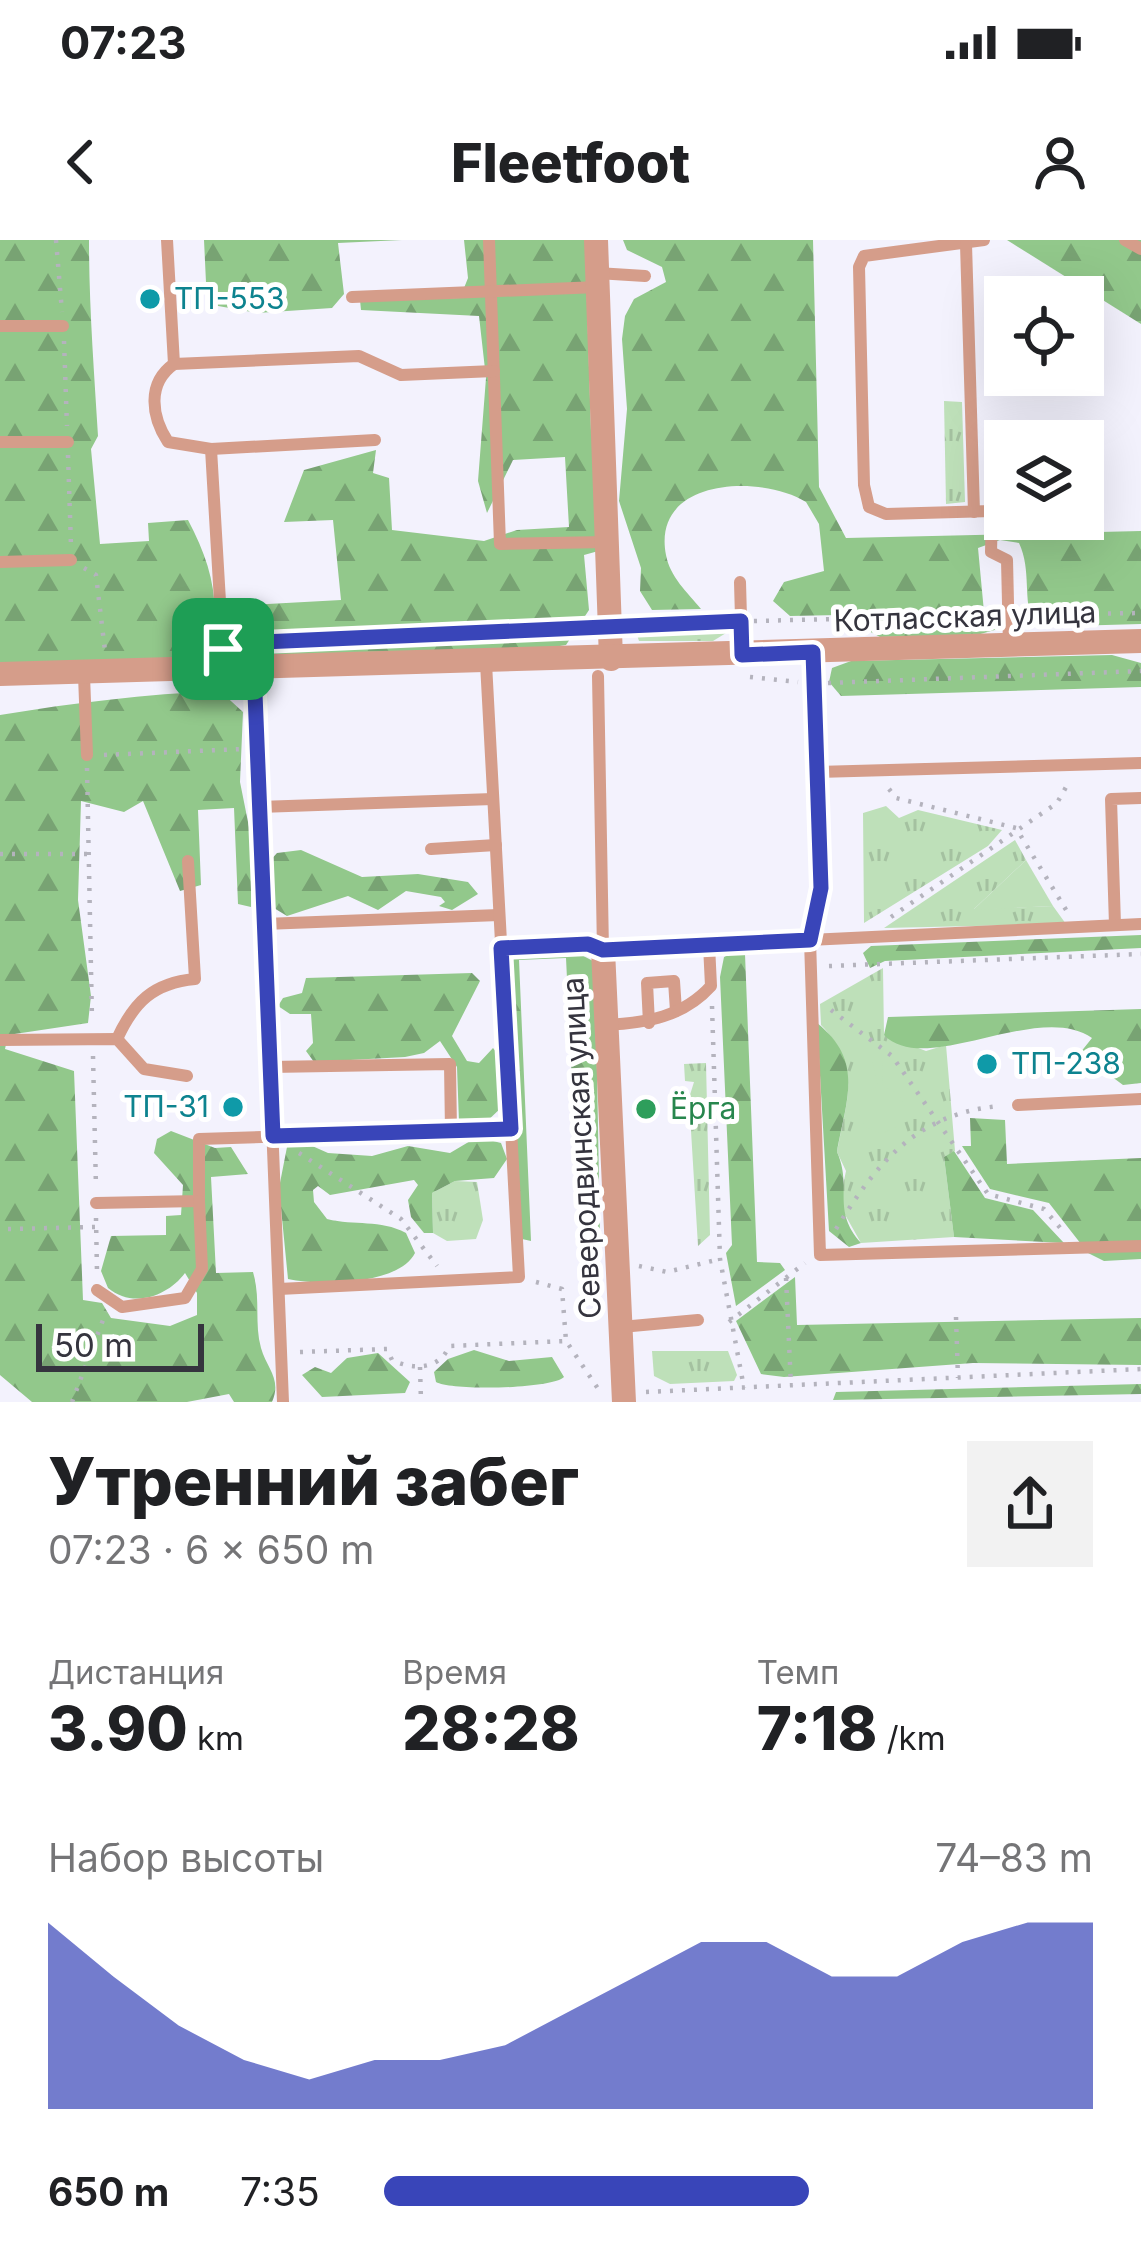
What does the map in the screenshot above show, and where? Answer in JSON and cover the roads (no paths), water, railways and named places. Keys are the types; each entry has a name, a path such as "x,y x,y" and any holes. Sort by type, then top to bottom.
{"street":[{"name":"Северодвинская улица","path":"596,240 610,624 605,667"},
{"name":"Котласская улица","path":"0,674 84,663 224,670 486,663 605,667 742,655 1141,641"},
{"name":"Северодвинская улица","path":"603,950 621,1327 611,1398"}],"lane":[{"path":"167,240 174,364"},
{"path":"489,240 500,544 607,542"},
{"path":"984,240 864,256 859,267 864,485 869,507 886,514 992,511 992,552 1007,560 1009,646"},
{"path":"1125,240 1141,248"},
{"path":"966,244 974,512"},
{"path":"352,297 491,291 645,276"},
{"path":"0,326 63,326"},
{"path":"375,440 211,449 168,442 158,427 154,386 159,374 174,364 359,356 401,375 494,371"},
{"path":"0,442 68,442"},
{"path":"211,449 224,670"},
{"path":"0,562 71,560"},
{"path":"740,582 742,655"},
{"path":"813,652 821,888 810,940 820,1255 1141,1246"},
{"path":"84,663 87,755"},
{"path":"279,1289 519,1277 486,663"},
{"name":"Северодвинская улица","path":"603,950 605,667"},
{"path":"254,669 284,1402"},
{"path":"817,772 1141,764"},
{"path":"1115,925 1111,800 1141,798"},
{"path":"260,807 493,799"},
{"path":"431,848 496,845"},
{"path":"117,1039 129,1013 154,988 195,979 188,861"},
{"path":"264,924 500,915"},
{"path":"501,948 588,944 603,950 1141,924"},
{"path":"607,1025 649,1023 711,986 709,945"},
{"path":"649,1023 647,983 674,981 676,1011"},
{"path":"0,1040 117,1039"},
{"path":"117,1039 144,1069 187,1076"},
{"path":"270,1067 450,1064 451,1130"},
{"path":"1018,1105 1141,1100"},
{"path":"97,1290 122,1307 185,1298 202,1269 199,1139 511,1129"},
{"path":"96,1203 199,1201"},
{"path":"621,1327 698,1320"}],"place":[{"name":"ТП-553","path":"150,299"},
{"name":"ТП-238","path":"987,1064"},
{"name":"ТП-31","path":"233,1107"},
{"name":"Ёрга","path":"646,1109"}]}
